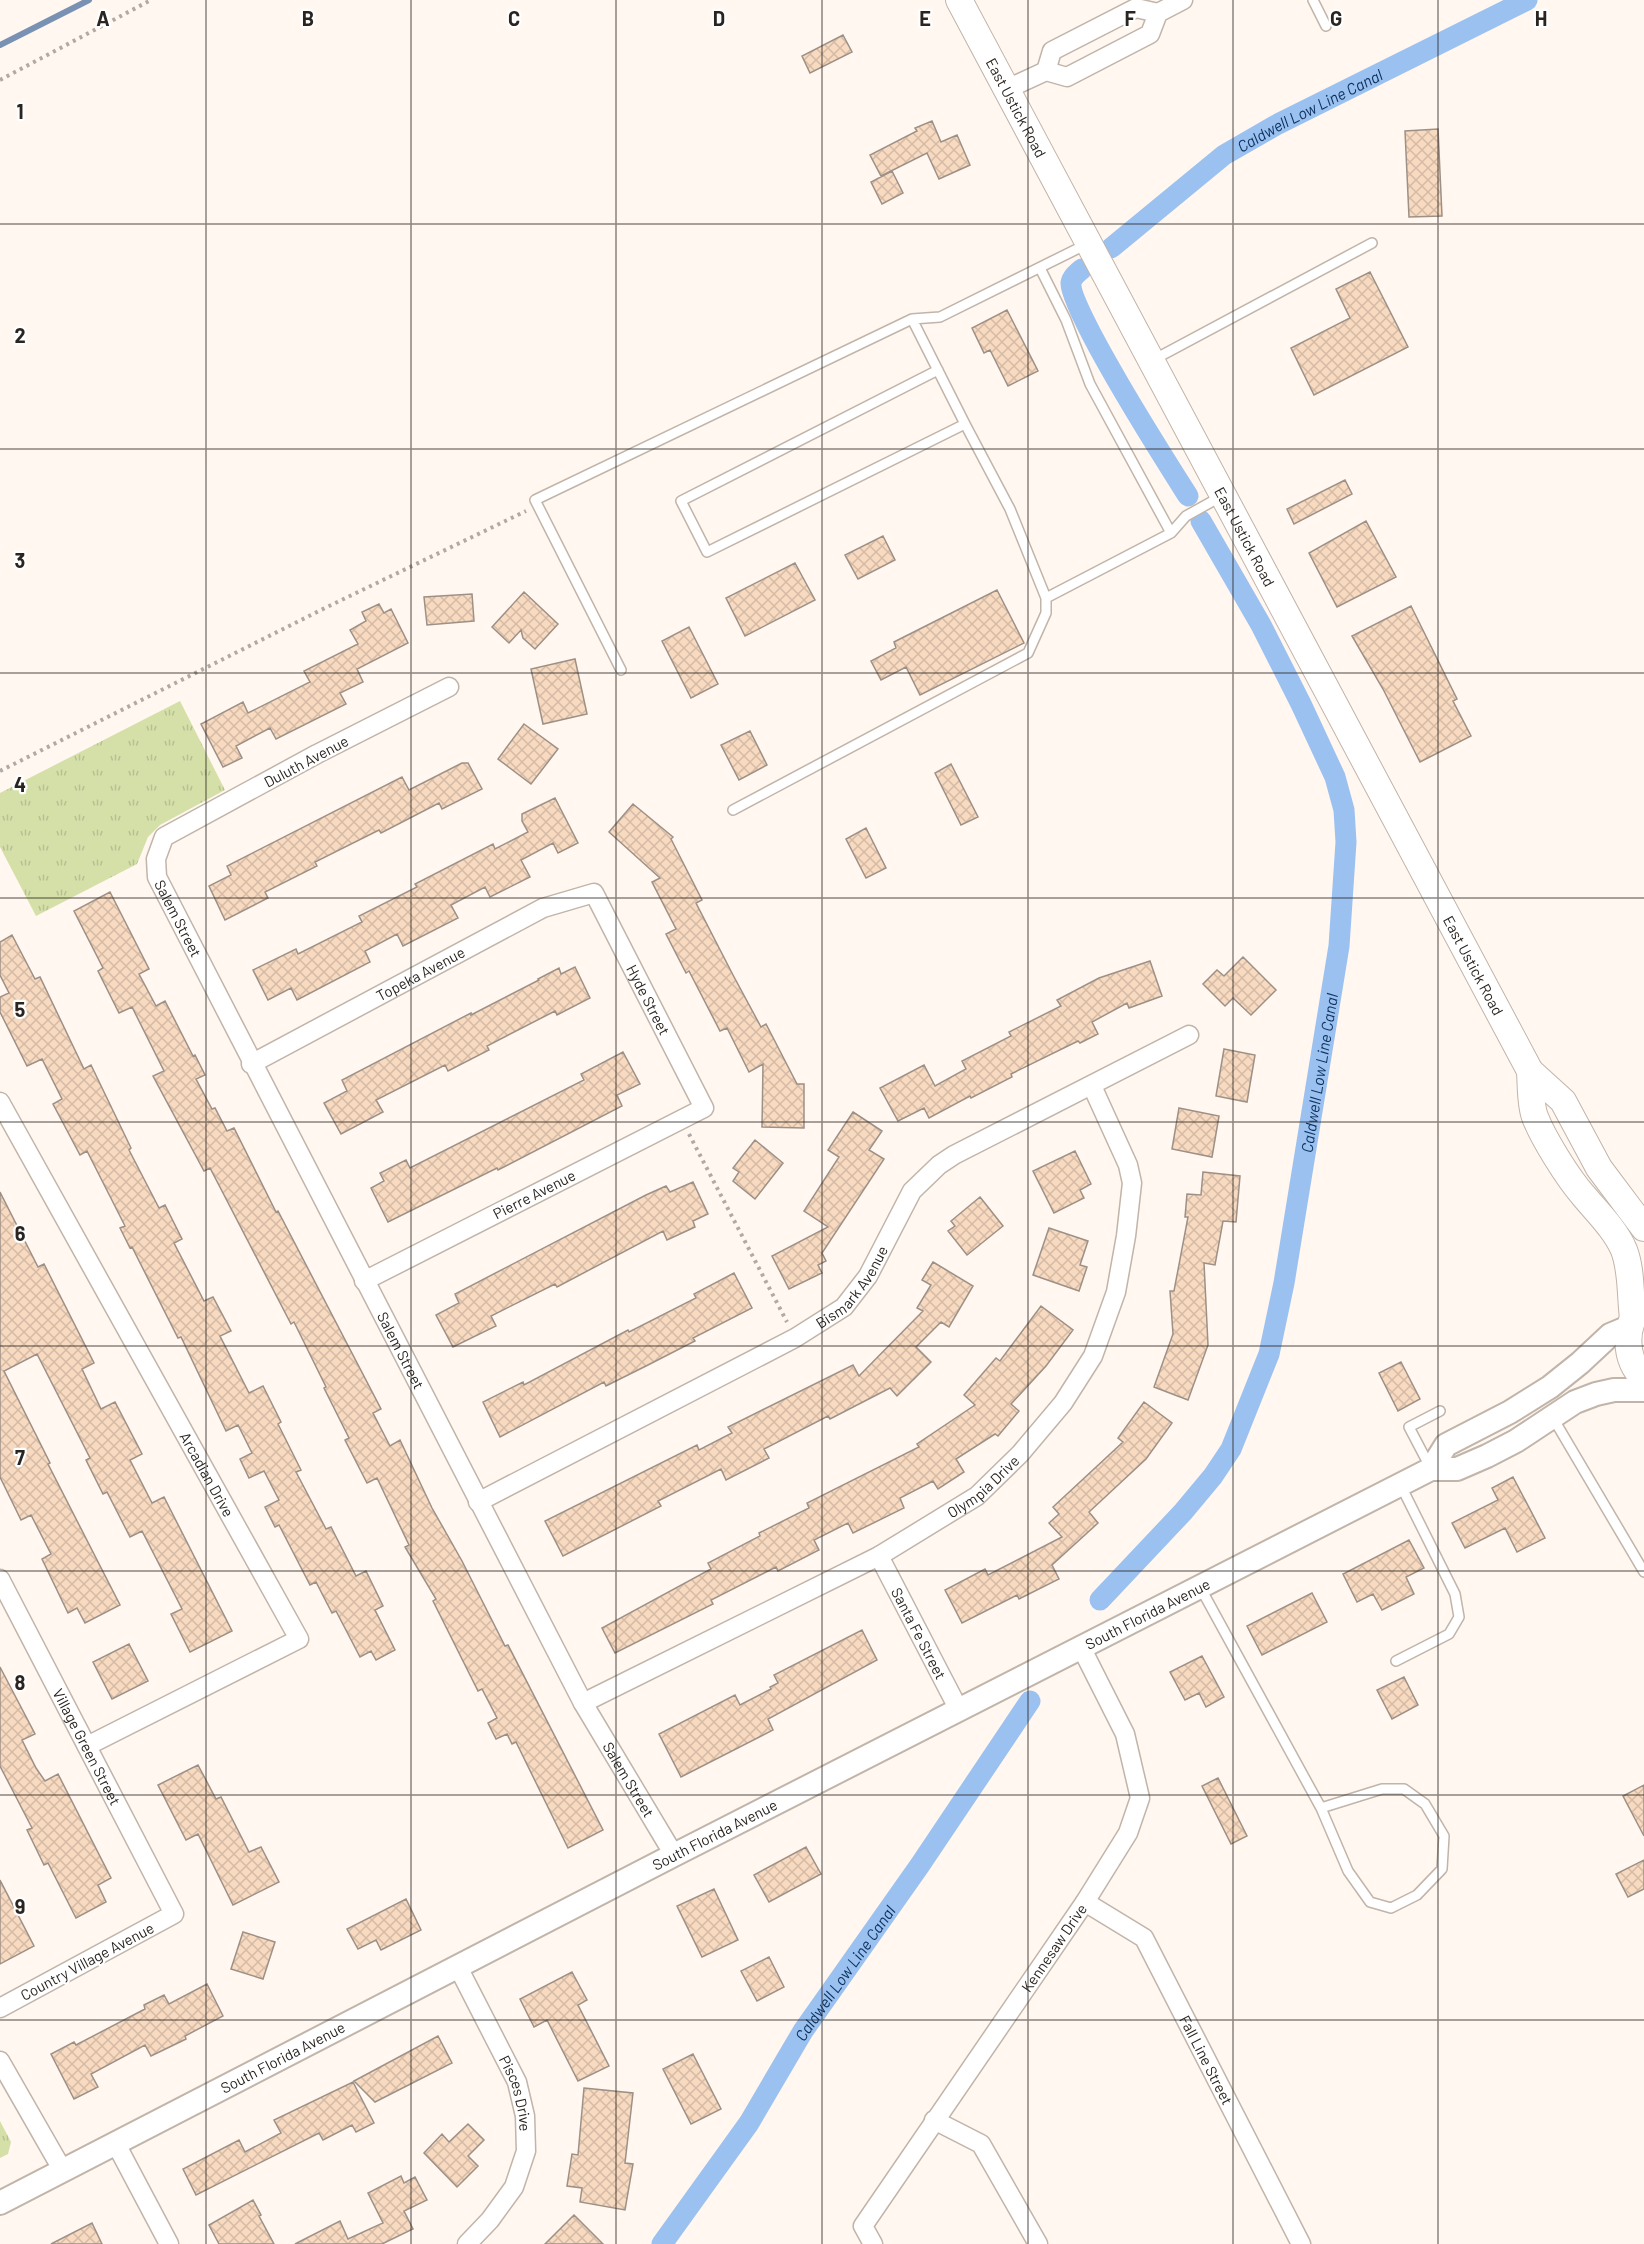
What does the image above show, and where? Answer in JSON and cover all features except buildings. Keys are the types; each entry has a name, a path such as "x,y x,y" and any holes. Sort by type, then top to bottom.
{"main road":[{"name":"East Ustick Road","path":"959,0 1530,1071 1563,1101 1599,1168 1644,1228"},
{"name":"East Ustick Road","path":"1530,1071 1534,1116 1578,1190 1615,1234 1623,1248 1630,1278 1630,1296 1636,1316 1628,1344 1632,1361 1644,1379"}],"street":[{"path":"1006,89 1046,71 1067,77 1150,34 1169,5"},
{"path":"1046,71 1052,51 1136,8 1169,5"},
{"name":"Duluth Avenue","path":"164,837 317,754 449,687"},
{"name":"Salem Street","path":"164,837 156,859 157,877 251,1064 583,1703 674,1855"},
{"name":"Topeka Avenue","path":"251,1064 543,908 594,893"},
{"name":"Hyde Street","path":"594,893 704,1108"},
{"name":"Bismark Avenue","path":"478,1502 795,1338 844,1307 868,1276 912,1191 939,1165 954,1155 1189,1035"},
{"name":"Olympia Drive","path":"583,1703 879,1556 977,1496 1020,1454 1056,1411 1093,1356 1116,1292 1132,1183 1128,1165 1092,1086"},
{"name":"Arcadian Drive","path":"0,1102 298,1639 87,1746"},
{"name":"Pierre Avenue","path":"364,1281 704,1108"},
{"path":"1431,1469 1446,1445 1510,1412 1550,1387 1610,1335 1636,1316"},
{"name":"South Florida Avenue","path":"0,2203 1400,1484 1431,1469 1457,1469 1516,1441 1575,1402 1614,1390 1644,1390"},
{"name":"Santa Fe Street","path":"879,1556 959,1710"},
{"name":"Village Green Street","path":"0,1580 174,1914"},
{"name":"Kennesaw Drive","path":"873,2244 863,2226 1084,1902 1128,1833 1140,1798 1125,1734 1081,1647"},
{"name":"Fall Line Street","path":"1084,1902 1144,1938 1301,2244"},
{"name":"Country Village Avenue","path":"0,2008 174,1914"},
{"name":"Pisces Drive","path":"458,1967 517,2082 525,2116 526,2151 514,2187 490,2220 467,2244"},
{"path":"0,2061 63,2171"},
{"path":"934,2120 981,2145 1038,2244"},
{"path":"116,2144 169,2244"}],"lane":[{"path":"1313,0 1326,26"},
{"path":"621,670 535,500 912,319 940,317 1090,243"},
{"path":"1151,361 1372,243"},
{"path":"1040,268 1066,320 1090,384 1171,533"},
{"path":"733,810 1028,653 1046,613 1046,598 1010,509 912,319"},
{"path":"938,370 681,501 707,552 965,424"},
{"path":"1046,598 1171,533 1186,516 1222,496"},
{"path":"1431,1469 1409,1427 1440,1411"},
{"path":"1553,1418 1644,1572"},
{"path":"1396,1661 1449,1634 1459,1617 1455,1594 1400,1484"},
{"path":"1200,1587 1321,1808 1348,1871 1370,1902 1391,1908 1417,1895 1442,1869 1444,1836 1425,1804 1404,1789 1382,1789 1321,1808"}],"path":[{"path":"0,80 151,0"},
{"path":"0,771 325,608 537,505"},
{"path":"682,1119 795,1338"}],"green space":[{"path":"180,701 225,790 160,825 148,837 137,864 36,916 0,847 0,793"},
{"path":"0,2121 11,2142 8,2154 0,2158"}],"waterway":[{"path":"0,45 89,0"},
{"name":"Caldwell Low Line Canal","path":"1111,248 1224,155 1278,124 1527,0"},
{"name":"Caldwell Low Line Canal","path":"1082,269 1071,283 1074,298 1085,323 1121,388 1188,496"},
{"name":"Caldwell Low Line Canal","path":"1100,1600 1183,1512 1213,1476 1231,1449 1269,1354 1284,1283 1339,946 1346,842 1344,810 1335,777 1261,625 1201,521"},
{"name":"Caldwell Low Line Canal","path":"662,2244 749,2123 803,2031 920,1865 1030,1701"}]}
